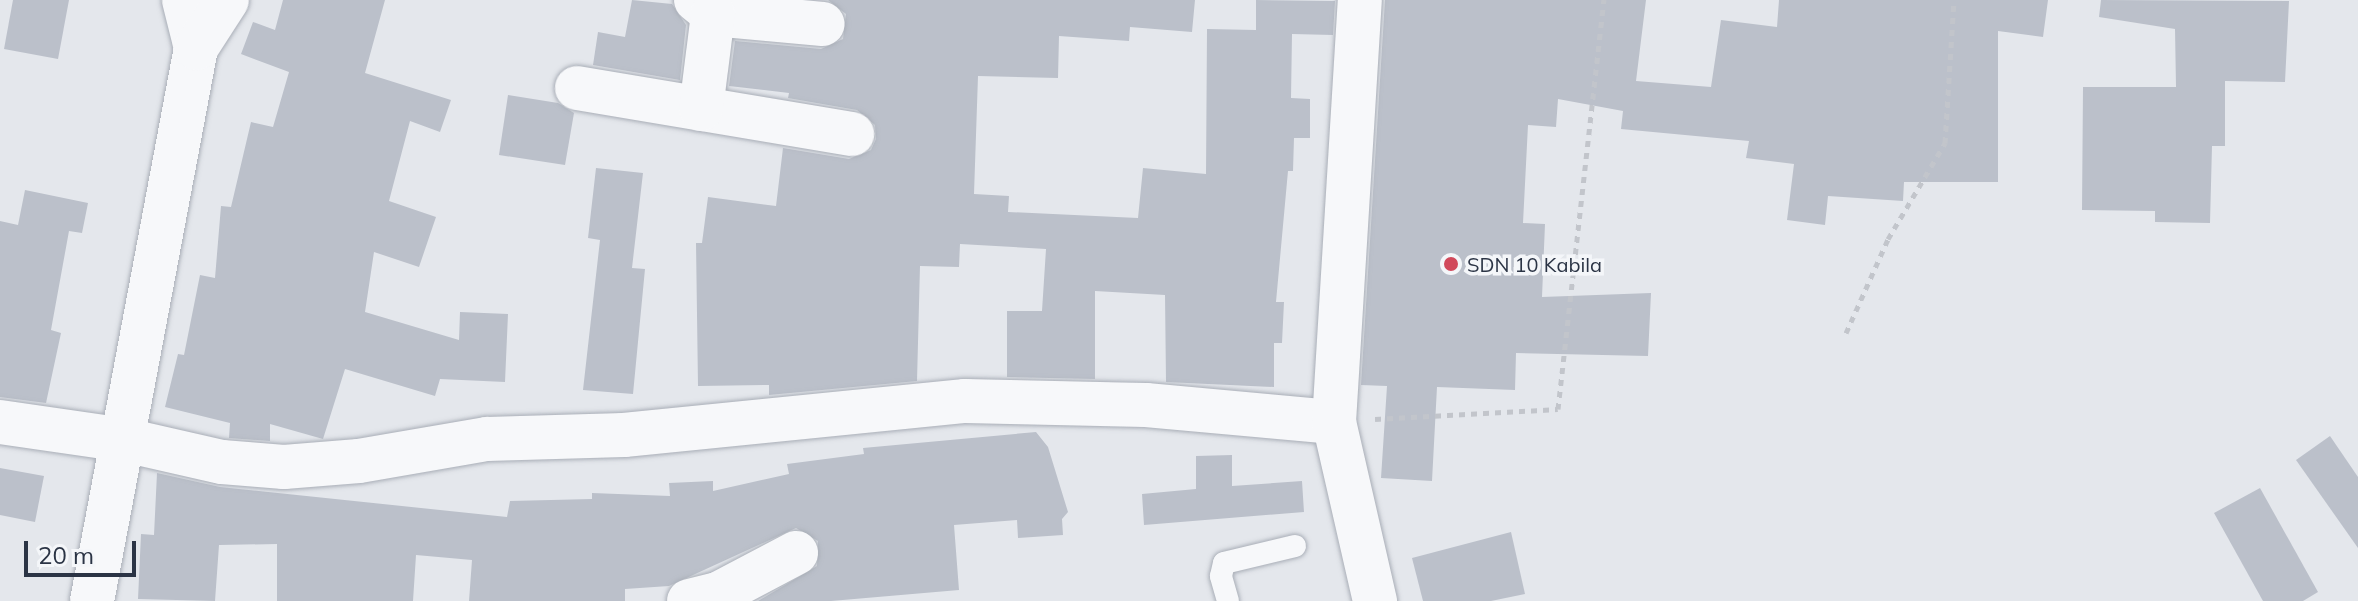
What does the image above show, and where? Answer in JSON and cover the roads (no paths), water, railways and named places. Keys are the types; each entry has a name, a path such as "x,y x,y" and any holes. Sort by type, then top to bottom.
{"street":[{"path":"184,0 196,48"},
{"path":"92,601 125,440 196,48 227,0"},
{"path":"1360,0 1334,422 1375,601"},
{"path":"701,109 705,7 823,24"},
{"path":"577,88 852,134"},
{"path":"0,422 125,440 222,462 284,467 359,461 487,439 624,435 965,401 1146,405 1334,422"},
{"path":"689,601 720,593 796,553"}],"lane":[{"path":"1228,601 1221,576 1224,563 1295,546"}],"place":[{"name":"SDN 10 Kabila","path":"1451,264"}]}
